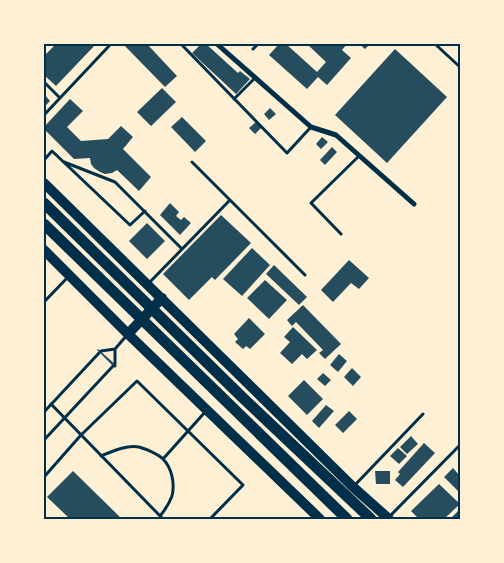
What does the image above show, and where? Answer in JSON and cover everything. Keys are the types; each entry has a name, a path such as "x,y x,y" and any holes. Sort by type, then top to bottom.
{"highway":[{"path":"44,203 242,398 371,519"},
{"path":"44,224 347,519"}],"main road":[{"path":"44,183 353,487 388,519"},
{"path":"44,250 128,334 320,519"},
{"path":"128,334 162,298"}],"street":[{"path":"217,44 311,127 336,135 414,204"}],"lane":[{"path":"44,115 109,46 107,44"},
{"path":"181,44 287,153 311,127"},
{"path":"253,49 258,44"},
{"path":"435,44 460,67"},
{"path":"234,99 255,78"},
{"path":"44,82 60,98"},
{"path":"44,160 52,150 130,226 145,211"},
{"path":"341,234 311,204 359,155"},
{"path":"64,162 116,182 182,249"},
{"path":"192,162 305,275"},
{"path":"148,284 230,200"},
{"path":"44,302 70,276"},
{"path":"44,440 114,365 115,349 128,334"},
{"path":"44,412 100,352 115,349"},
{"path":"44,477 81,436 137,381 243,485 210,519"},
{"path":"51,404 81,436 161,518 168,506 173,482 170,471 163,459 140,447 123,448 101,456"},
{"path":"163,459 207,410"},
{"path":"353,487 423,414"},
{"path":"388,519 460,445"}],"building":[{"path":"56,44 96,44 56,86 44,75 44,56"},
{"path":"123,44 147,44 177,76 165,87"},
{"path":"201,44 206,44 238,73 240,71 250,79 236,94 192,53"},
{"path":"279,44 286,44 317,72 326,62 307,44 337,44 340,46 347,44 342,50 351,58 327,85 318,77 307,89 269,55"},
{"path":"359,44 370,44 365,49"},
{"path":"395,49 447,97 387,163 335,115"},
{"path":"162,88 176,102 151,126 137,112"},
{"path":"44,94 50,101 44,107"},
{"path":"70,99 83,111 67,127 81,141 108,139 121,126 133,137 123,149 151,177 139,191 117,170 105,174 94,168 90,158 74,159 44,129"},
{"path":"270,108 276,114 269,120 264,114"},
{"path":"182,117 206,141 195,152 171,127"},
{"path":"256,122 262,127 255,134 249,128"},
{"path":"322,137 328,142 321,149 316,144"},
{"path":"332,147 337,152 325,165 320,160"},
{"path":"170,203 179,212 176,216 181,220 184,217 191,223 180,235 160,215"},
{"path":"221,215 251,243 215,280 212,277 189,300 163,274"},
{"path":"147,223 165,241 147,259 129,241"},
{"path":"252,248 270,265 242,296 223,279"},
{"path":"349,260 369,278 359,289 351,283 333,302 321,290"},
{"path":"274,265 307,297 299,305 266,274"},
{"path":"265,280 287,300 269,319 247,298"},
{"path":"303,305 341,344 325,359 319,353 323,350 296,322 292,326 287,320"},
{"path":"249,318 265,334 250,349 246,346 243,349 235,342 238,339 234,334"},
{"path":"293,327 317,350 307,359 302,354 292,364 280,353 290,342 284,337"},
{"path":"97,350 117,366 115,368"},
{"path":"339,354 347,361 338,372 330,365"},
{"path":"352,368 361,377 353,386 344,377"},
{"path":"323,373 331,380 325,386 317,379"},
{"path":"304,380 323,399 307,415 288,396"},
{"path":"326,405 334,411 319,428 312,421"},
{"path":"349,411 357,419 343,433 335,425"},
{"path":"411,436 418,444 407,454 400,447"},
{"path":"424,443 435,453 403,487 395,480 400,474 398,472"},
{"path":"398,448 407,456 399,464 390,456"},
{"path":"453,468 460,476 460,493 444,477"},
{"path":"73,471 122,519 70,519 47,497"},
{"path":"375,471 390,471 390,484 376,484"},
{"path":"439,484 460,504 444,519 419,519 411,511"},
{"path":"460,509 460,519 450,519"}]}
